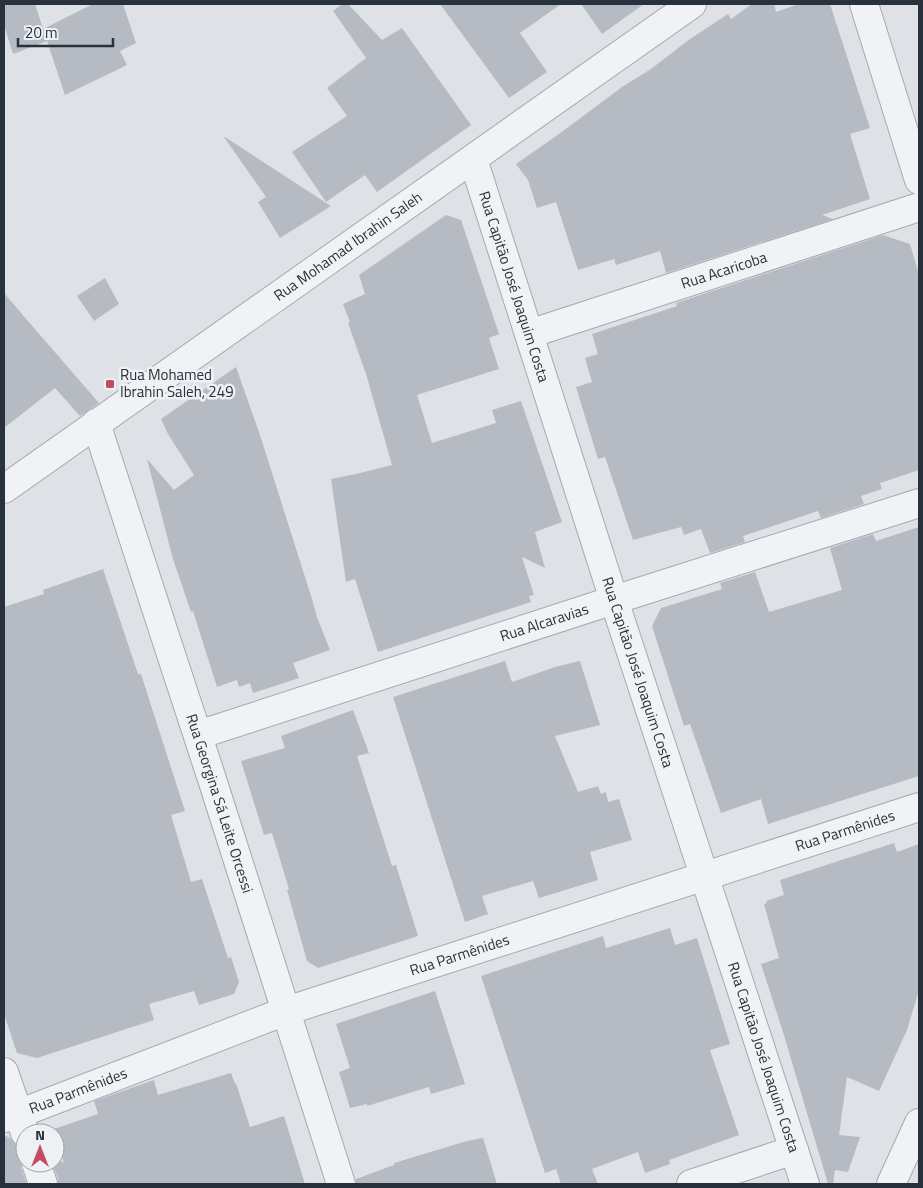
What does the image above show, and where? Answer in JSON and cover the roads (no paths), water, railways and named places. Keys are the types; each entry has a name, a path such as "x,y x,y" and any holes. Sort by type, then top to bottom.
{"street":[{"name":"Rua Mohamad Ibrahin Saleh","path":"4,489 692,4"},
{"path":"864,4 919,180"},
{"name":"Rua Capitão José Joaquim Costa","path":"473,159 614,600 805,1184"},
{"name":"Rua Acaricoba","path":"529,334 919,207"},
{"name":"Rua Georgina Sá Leite Orcessi","path":"96,423 341,1184"},
{"name":"Rua Alcaravias","path":"198,735 919,503"},
{"name":"Rua Parmênides","path":"16,1122 286,1011 919,807"},
{"path":"4,1072 16,1122"},
{"path":"891,1184 919,1123"},
{"path":"691,1184 794,1150"}],"place":[{"name":"Rua Mohamed Ibrahin Saleh, 249","path":"110,384"}]}
